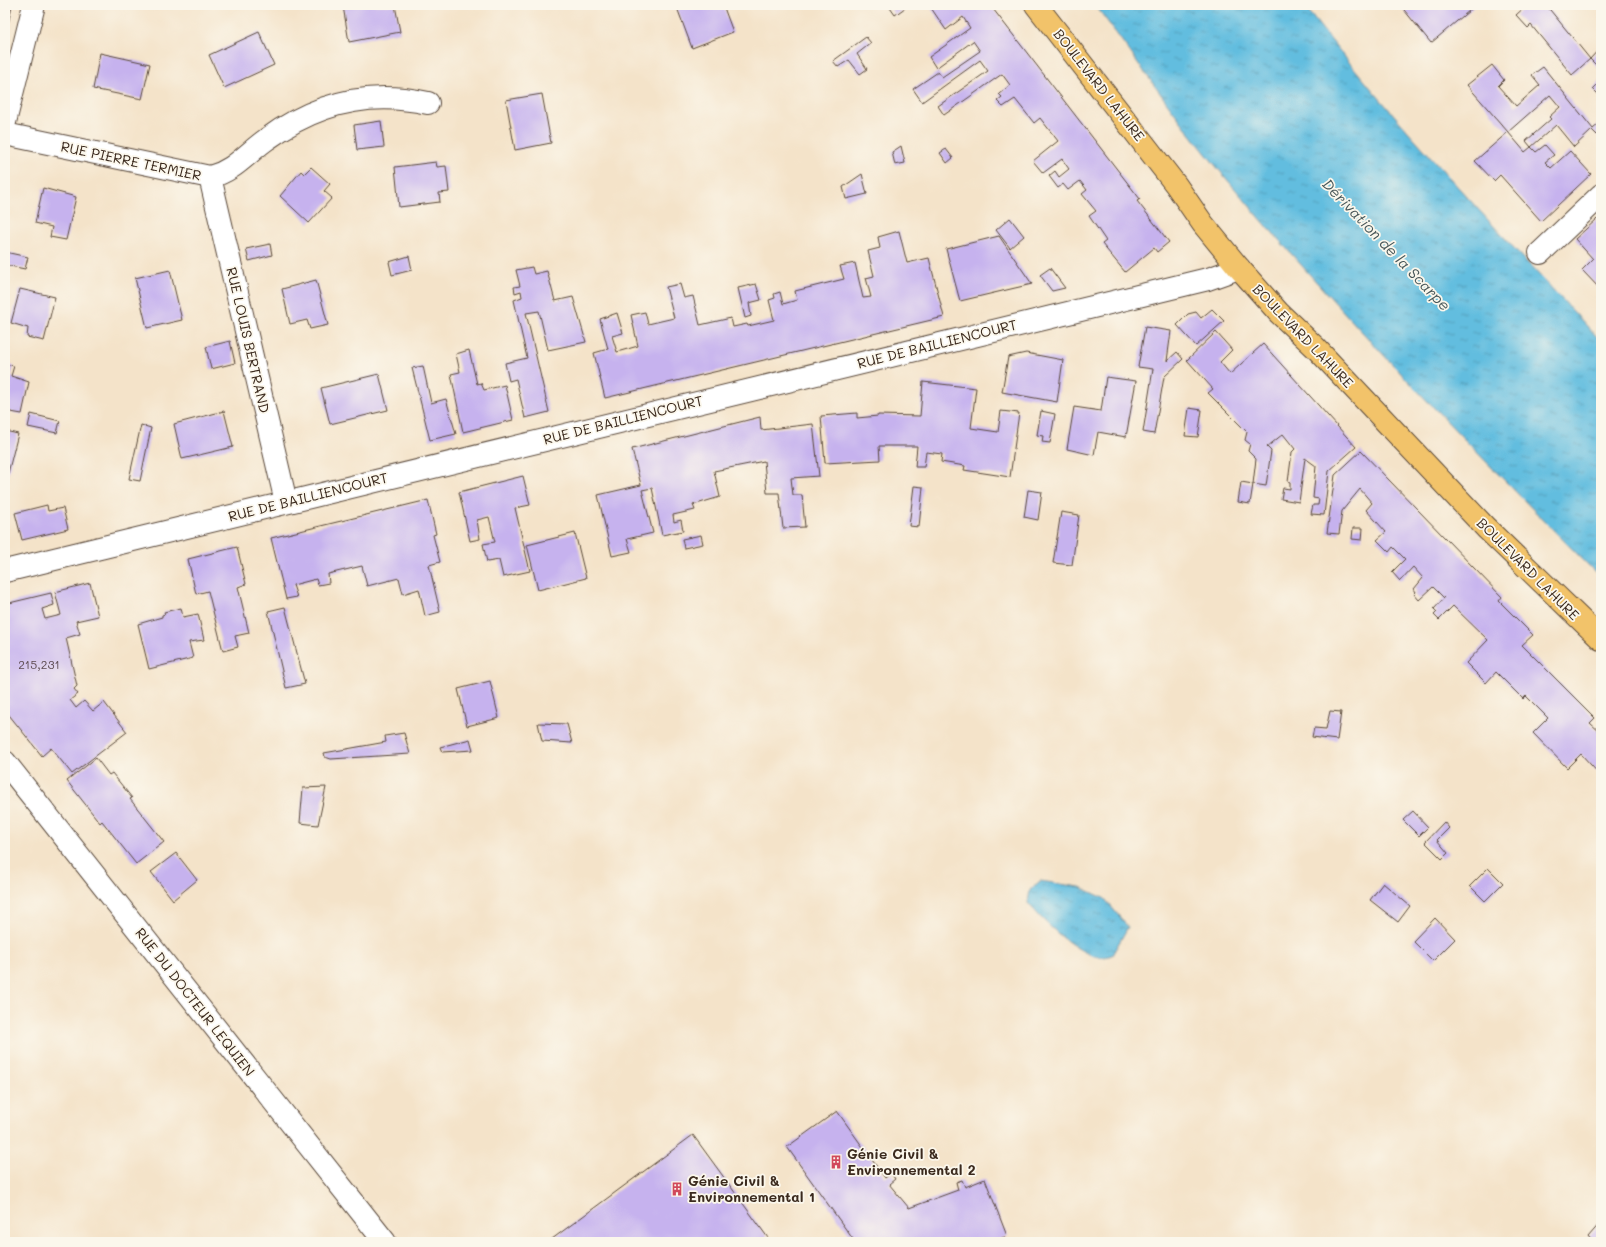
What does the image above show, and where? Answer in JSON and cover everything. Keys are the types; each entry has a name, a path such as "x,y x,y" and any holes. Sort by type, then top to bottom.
{"main road":[{"name":"BOULEVARD LAHURE","path":"1036,5 1176,184 1203,224 1279,313 1321,354 1481,522 1601,639"}],"street":[{"path":"5,122 34,5"},
{"name":"RUE PIERRE TERMIER","path":"5,134 210,178 222,174 234,167 284,127 328,108 355,100 374,97 398,98 428,103"},
{"name":"RUE LOUIS BERTRAND","path":"210,178 286,502"},
{"path":"1540,253 1601,196"},
{"name":"RUE DE BAILLIENCOURT","path":"5,571 1200,280 1240,268"},
{"name":"RUE DU DOCTEUR LEQUIEN","path":"5,762 385,1242"}],"water":[{"name":"Dérivation de la Scarpe","path":"1095,5 1303,5 1374,92 1448,176 1601,341 1601,578 1406,379 1265,224 1220,171 1188,130"},
{"path":"1040,881 1080,887 1104,898 1128,927 1112,955 1099,957 1080,950 1060,936 1042,919 1028,903 1030,890"}],"building":[{"path":"5,5 12,5 6,34 5,34"},
{"path":"395,5 400,32 349,42 343,6"},
{"path":"676,5 723,5 733,32 692,48"},
{"path":"888,5 909,5 895,15"},
{"path":"929,5 990,5 1140,199 1137,201 1169,242 1157,252 1154,248 1125,272 1102,244 1106,241 1089,216 1096,211 1082,194 1087,190 1080,181 1068,190 1063,184 1058,188 1049,176 1055,171 1059,177 1069,169 1062,159 1043,173 1033,161 1058,141 1040,118 1034,123 1015,99 1003,107 997,101 1002,97 999,94 1010,85 1002,74 944,115 938,106 988,71 980,60 922,102 913,89 938,72 942,77 980,51 973,41 936,68 929,57 970,28 963,17 946,30"},
{"path":"1400,5 1476,5 1431,43"},
{"path":"1527,5 1546,5 1590,59 1572,75 1531,25 1528,28 1516,15"},
{"path":"259,32 274,65 224,88 209,55"},
{"path":"866,37 871,43 857,54 867,69 860,74 849,60 838,67 833,61"},
{"path":"1601,47 1601,70 1590,59"},
{"path":"100,53 150,64 142,99 93,89"},
{"path":"1492,65 1504,80 1498,86 1516,106 1540,85 1532,75 1543,67 1593,129 1601,122 1601,139 1592,130 1574,147 1556,125 1531,147 1526,141 1551,119 1549,117 1560,107 1550,95 1508,132 1467,85"},
{"path":"1601,81 1601,97 1593,89"},
{"path":"542,94 551,143 515,150 506,100"},
{"path":"381,121 384,147 357,150 354,125"},
{"path":"1508,132 1525,152 1531,147 1536,152 1545,145 1554,155 1545,162 1551,168 1570,151 1591,174 1541,221 1500,175 1494,181 1475,161"},
{"path":"901,146 905,163 895,165 892,152"},
{"path":"946,149 953,158 947,163 940,153"},
{"path":"436,162 437,167 446,166 449,192 439,193 440,202 399,207 395,167"},
{"path":"311,167 330,184 324,191 332,198 309,223 280,196 301,171 304,174"},
{"path":"862,174 867,194 846,199 843,187"},
{"path":"43,188 76,197 66,240 50,237 52,227 35,223"},
{"path":"1010,218 1024,236 1010,248 996,230"},
{"path":"1597,219 1601,223 1601,290 1582,270 1593,259 1575,239"},
{"path":"899,231 907,263 929,258 944,317 605,398 594,353 608,349 600,319 617,313 623,333 612,336 617,352 638,346 631,315 645,312 648,324 674,318 666,287 680,284 684,298 693,296 700,325 731,318 733,327 747,324 748,326 774,320 769,300 775,298 774,294 780,292 783,304 797,300 795,291 844,279 840,266 855,263 863,298 871,297 866,278 874,276 868,251 880,248 878,237"},
{"path":"999,236 1032,284 960,301 946,249"},
{"path":"270,244 272,255 249,261 246,249"},
{"path":"5,252 28,257 25,269 5,265"},
{"path":"409,256 412,270 392,275 389,262"},
{"path":"532,267 534,274 547,271 555,301 573,297 586,342 548,350 539,311 526,313 549,412 525,418 516,379 509,381 505,363 527,358 514,300 522,297 521,291 515,293 514,287 520,286 516,270"},
{"path":"1050,268 1065,288 1052,291 1040,275"},
{"path":"170,270 182,320 147,328 135,278"},
{"path":"316,280 328,325 310,329 307,320 290,324 282,289"},
{"path":"756,284 761,300 749,303 751,316 745,318 738,288"},
{"path":"20,289 55,297 44,341 27,337 28,328 11,323"},
{"path":"1212,309 1224,321 1196,346 1177,325 1188,314 1196,312 1201,318"},
{"path":"1145,327 1171,331 1167,361 1177,352 1183,359 1164,377 1154,434 1143,432 1153,369 1138,367"},
{"path":"1216,332 1232,350 1220,362 1230,374 1263,344 1356,447 1329,471 1324,515 1311,514 1313,505 1318,505 1319,499 1313,498 1316,466 1305,458 1299,502 1281,499 1283,488 1290,489 1290,483 1288,482 1292,452 1295,449 1283,434 1267,447 1271,451 1266,486 1253,484 1256,459 1248,451 1250,444 1245,440 1247,432 1208,393 1213,389 1187,360"},
{"path":"230,341 235,363 211,369 206,347"},
{"path":"469,350 477,384 481,383 484,390 505,385 513,420 463,432 451,374 460,372 456,354"},
{"path":"1026,353 1063,360 1057,402 1002,392 1008,357"},
{"path":"5,364 14,366 11,376 29,382 22,414 5,411"},
{"path":"423,366 431,403 446,399 456,434 430,440 412,368"},
{"path":"379,374 388,410 330,424 321,388"},
{"path":"1106,377 1136,381 1126,437 1098,432 1094,455 1067,449 1074,407 1101,411"},
{"path":"923,382 976,388 971,428 998,432 1001,411 1019,413 1010,477 964,470 965,466 941,462 942,454 926,452 924,467 915,467 917,446 879,446 880,460 825,463 821,416 857,413 857,418 878,415 920,416"},
{"path":"1189,408 1202,410 1198,437 1185,436"},
{"path":"224,411 233,447 182,459 174,424"},
{"path":"1041,411 1055,414 1050,443 1042,442 1043,436 1037,435"},
{"path":"31,414 60,421 57,433 28,427"},
{"path":"760,417 761,430 813,424 819,476 791,478 793,495 802,495 805,527 783,528 779,493 767,493 764,461 714,471 720,497 693,505 695,510 673,515 674,522 681,520 683,531 662,535 652,488 642,490 653,533 627,539 631,552 612,556 598,495 641,485 632,449"},
{"path":"141,425 151,428 140,481 129,479"},
{"path":"5,431 18,434 7,477 5,477"},
{"path":"1361,451 1502,597 1499,601 1533,635 1522,645 1595,718 1590,723 1601,733 1601,776 1581,754 1567,768 1533,733 1548,718 1526,696 1523,699 1496,672 1486,683 1466,663 1488,640 1453,606 1439,620 1434,615 1437,612 1434,609 1444,598 1433,587 1419,600 1414,594 1416,592 1414,589 1423,578 1413,567 1400,581 1392,572 1405,559 1393,547 1389,552 1377,540 1386,532 1366,510 1372,503 1360,489 1342,511 1339,534 1327,533 1335,475"},
{"path":"523,476 530,505 515,508 530,571 503,577 499,560 487,562 483,544 495,542 489,517 477,520 480,539 470,541 459,492"},
{"path":"1241,482 1253,484 1250,504 1238,502"},
{"path":"914,486 923,487 919,527 909,526"},
{"path":"1028,490 1042,492 1038,520 1024,517"},
{"path":"428,500 436,534 433,535 440,562 429,565 440,612 425,616 419,589 403,594 399,578 367,586 362,566 328,574 329,583 318,585 316,579 293,585 297,597 286,599 271,538"},
{"path":"47,505 48,511 63,508 68,529 22,540 15,513"},
{"path":"1061,512 1079,515 1072,565 1053,563"},
{"path":"1353,528 1363,528 1362,540 1352,539"},
{"path":"575,533 586,578 538,590 527,545"},
{"path":"701,535 703,544 684,548 682,539"},
{"path":"237,547 246,584 238,587 249,633 235,636 238,647 223,651 208,591 196,594 188,559"},
{"path":"90,583 98,616 76,621 80,634 66,638 77,686 74,689 78,694 70,700 76,708 84,701 93,711 104,702 127,732 72,774 51,748 42,756 5,710 5,604 51,593 54,605 42,609 45,619 61,615 55,592"},
{"path":"285,607 305,684 286,688 268,611"},
{"path":"181,608 183,617 198,614 204,640 189,642 193,658 149,669 138,624 162,617 162,615 165,614 164,612"},
{"path":"490,681 499,718 467,726 458,689"},
{"path":"1330,711 1341,712 1337,740 1312,737 1314,728 1326,729"},
{"path":"538,723 567,724 572,743 542,741"},
{"path":"404,733 410,754 331,759 325,757 324,753 386,742 385,736"},
{"path":"470,739 473,750 442,752 440,747"},
{"path":"96,758 109,775 112,773 132,798 130,799 164,842 136,864 102,821 100,823 67,781"},
{"path":"326,787 318,825 300,823 303,788"},
{"path":"1413,811 1428,827 1419,836 1403,820"},
{"path":"1444,822 1449,828 1437,840 1448,853 1442,859 1425,842"},
{"path":"176,853 197,880 173,900 151,872"},
{"path":"1488,868 1503,883 1485,901 1470,886"},
{"path":"1383,883 1410,906 1398,922 1370,900"},
{"path":"1435,918 1455,939 1433,961 1413,941"},
{"name":"Génie Civil & Environnemental 2","path":"837,1111 885,1178 891,1173 895,1179 889,1184 909,1208 958,1190 956,1182 962,1180 965,1187 985,1179 1007,1236 992,1242 855,1242 787,1147"},
{"name":"Génie Civil & Environnemental 1","path":"693,1135 771,1242 548,1242"},
{"path":"1601,1222 1601,1242 1592,1242 1588,1237"}],"place":[{"name":"Génie Civil & Environnemental 2","path":"836,1162"},
{"name":"Génie Civil & Environnemental 1","path":"677,1189"}]}
